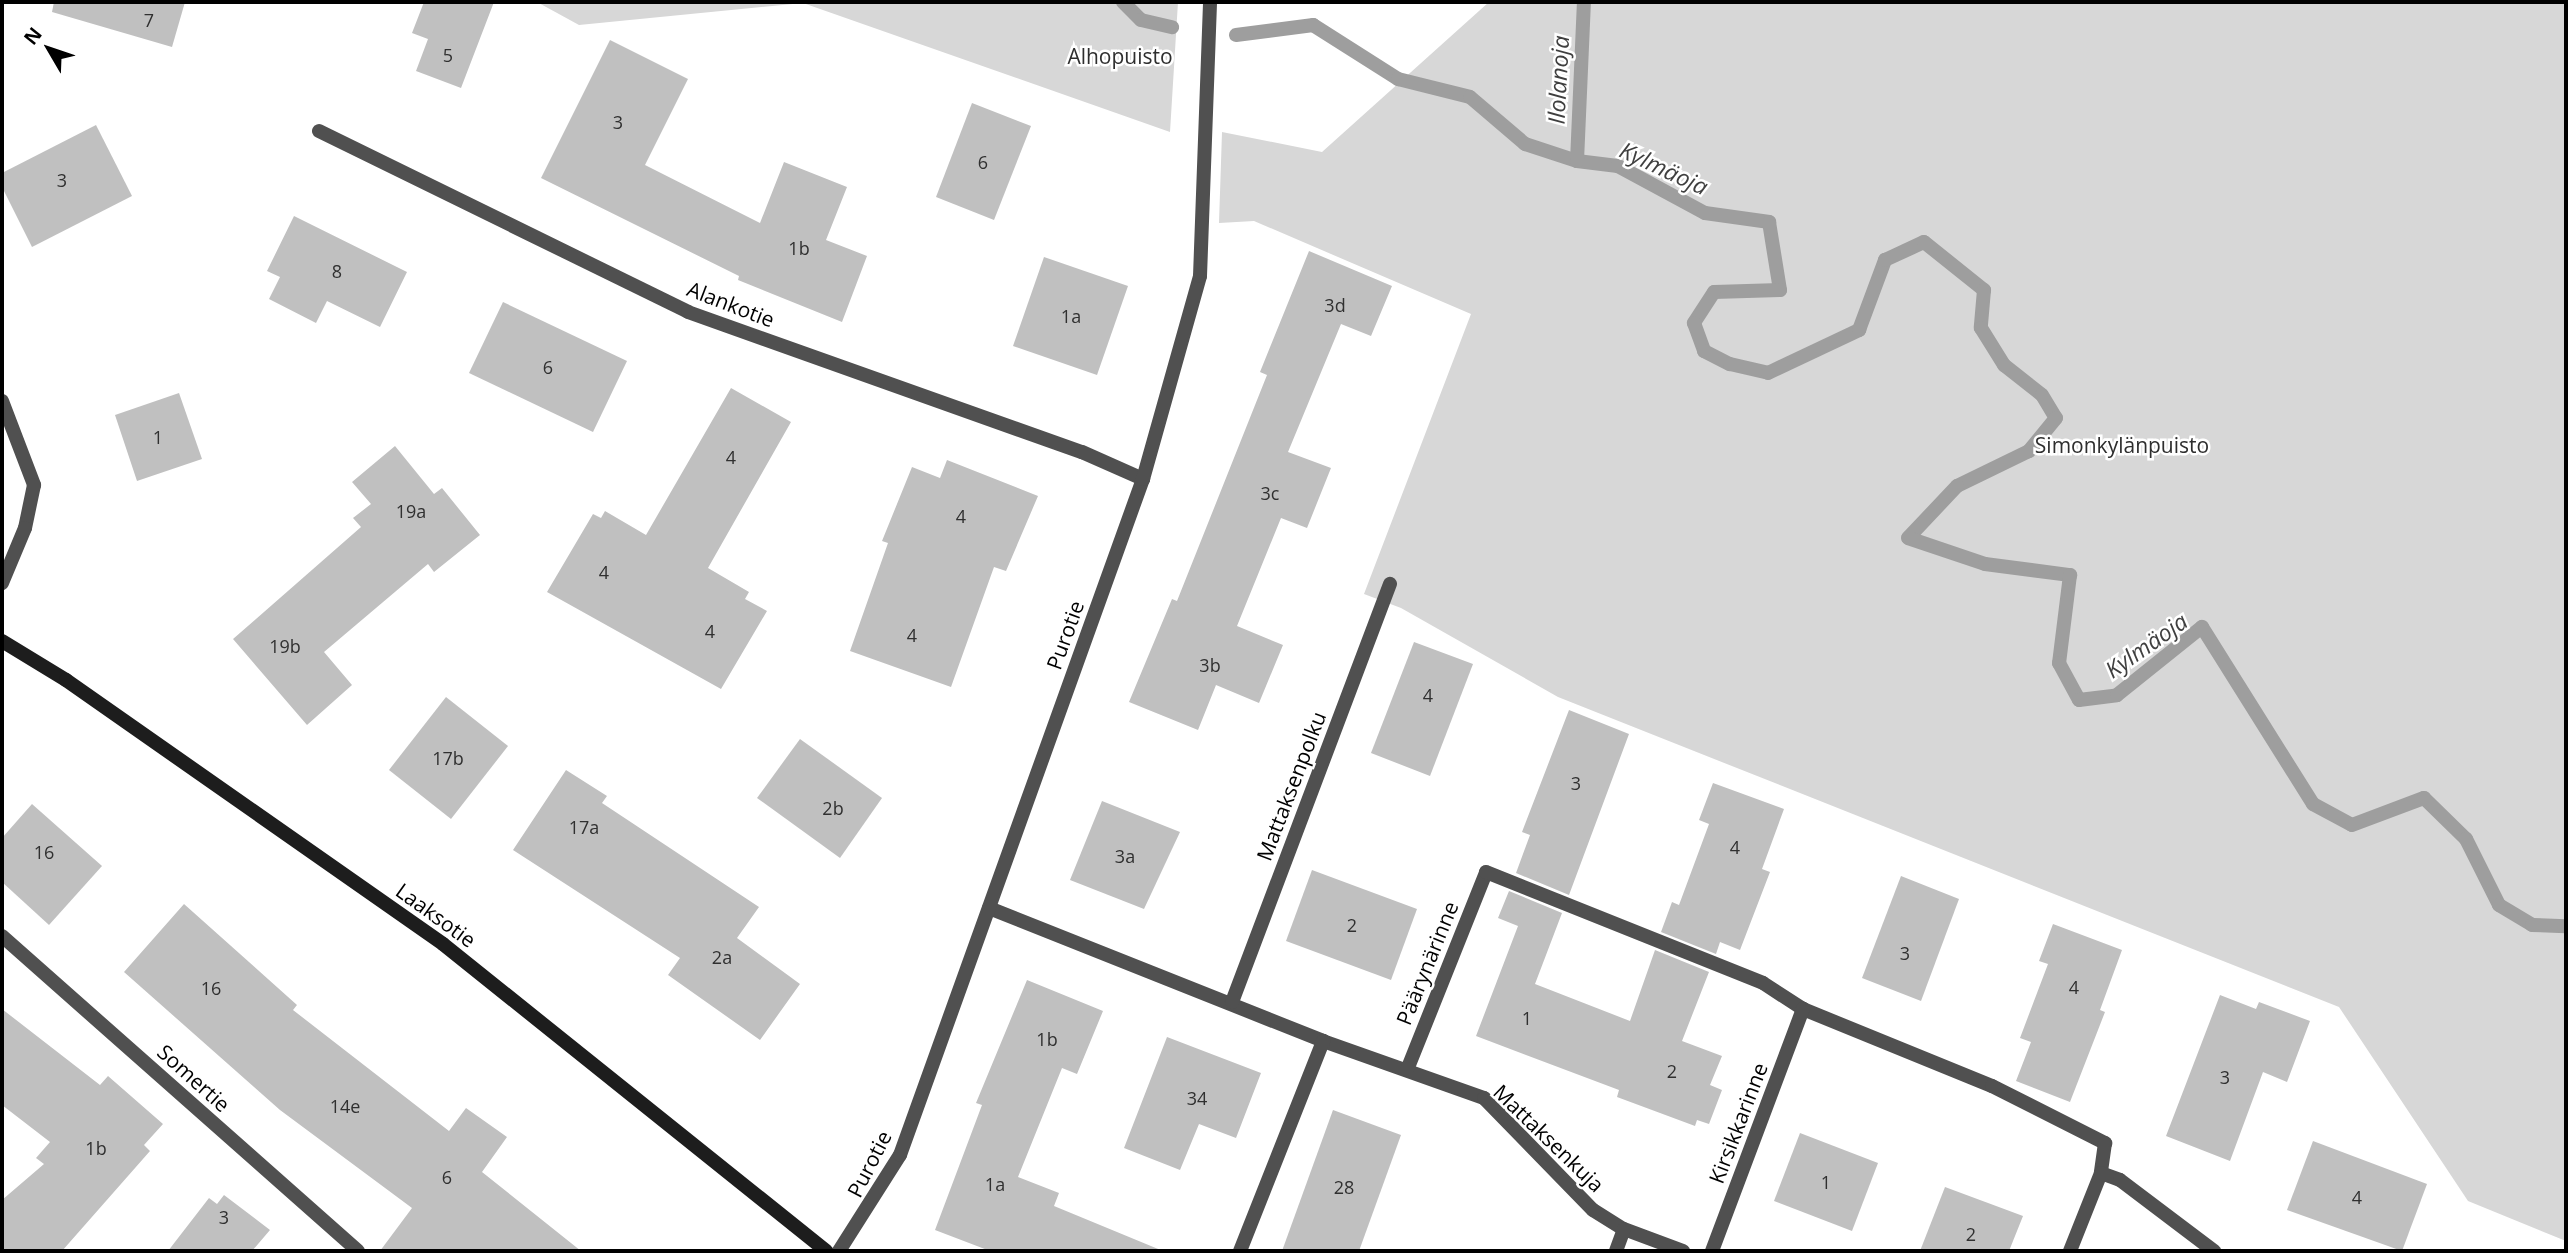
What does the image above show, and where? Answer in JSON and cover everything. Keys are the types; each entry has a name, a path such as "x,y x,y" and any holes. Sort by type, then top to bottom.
{"main road":[{"name":"Laaksotie","path":"2,641 66,680 443,944 826,1251"}],"street":[{"name":"Purotie","path":"839,1251 900,1155 1143,479 1200,276 1210,2"},
{"name":"Alankotie","path":"319,131 688,312 1082,452 1143,479"},
{"path":"2,401 34,485 25,528 2,583"},
{"name":"Mattaksenpolku","path":"1232,1002 1391,584"},
{"name":"Päärynärinne","path":"1407,1070 1486,872 1763,983 1803,1009"},
{"name":"Mattaksenkuja","path":"989,908 1232,1002 1323,1041 1484,1098 1593,1210 1624,1229 1682,1251"},
{"name":"Somertie","path":"2,936 358,1251"},
{"path":"1803,1009 1992,1086 2105,1143 2101,1173 2070,1251"},
{"name":"Kirsikkarinne","path":"1712,1251 1803,1009"},
{"path":"1240,1251 1323,1041"},
{"path":"2101,1173 2120,1180 2214,1251"},
{"path":"1616,1251 1624,1229"}],"green space":[{"name":"Alhopuisto","path":"537,2 1178,2 1170,132 803,3 579,25"},
{"name":"Simonkylänpuisto","path":"1489,2 2566,2 2566,1241 2468,1201 2339,1007 1558,697 1401,608 1364,594 1471,314 1254,221 1219,223 1222,132 1322,152"}],"building":[{"path":"54,2 185,2 172,47 52,12"},
{"path":"424,2 494,2 461,88 416,71 428,39 412,33"},
{"path":"610,40 688,79 645,165 760,223 784,162 847,187 826,240 867,256 842,322 738,280 739,276 541,178"},
{"path":"972,103 1031,126 994,220 936,197"},
{"path":"96,125 132,196 32,247 2,187 2,173"},
{"path":"294,216 407,272 380,327 327,301 316,323 269,299 280,277 267,271"},
{"path":"1309,251 1392,286 1371,336 1341,324 1288,452 1331,468 1307,528 1281,518 1237,626 1283,645 1259,703 1216,685 1198,730 1129,702 1172,599 1177,601 1267,375 1260,372"},
{"path":"1044,257 1128,286 1097,375 1013,346"},
{"path":"503,302 627,361 593,432 469,373"},
{"path":"731,388 791,422 708,568 749,592 745,599 767,611 721,689 547,592 593,514 601,518 605,511 646,535"},
{"path":"179,393 202,459 137,481 115,415"},
{"path":"395,446 434,494 442,488 480,535 434,572 428,564 324,652 352,685 307,725 233,639 361,527 353,518 371,504 352,482"},
{"path":"947,460 1038,496 1006,571 994,567 951,687 850,651 888,543 882,541 912,467 940,478"},
{"path":"1414,642 1473,664 1430,776 1371,753"},
{"path":"446,697 508,746 451,819 389,770"},
{"path":"1569,710 1629,734 1569,895 1516,873 1530,835 1522,832"},
{"path":"800,739 882,798 840,858 757,798"},
{"path":"566,770 607,796 602,803 759,907 737,938 800,984 760,1040 668,975 680,958 513,850"},
{"path":"1713,783 1784,809 1762,869 1770,872 1740,950 1720,942 1716,954 1661,932 1672,902 1679,905 1709,824 1699,820"},
{"path":"1102,801 1180,832 1144,909 1070,880"},
{"path":"32,804 102,866 49,925 2,882 2,838"},
{"path":"1312,870 1417,909 1391,980 1286,941"},
{"path":"1901,876 1959,899 1921,1001 1862,978"},
{"path":"1509,891 1562,913 1535,984 1630,1021 1655,950 1709,972 1682,1041 1722,1056 1710,1085 1722,1090 1709,1124 1697,1120 1695,1126 1617,1097 1619,1090 1476,1036 1518,926 1498,918"},
{"path":"184,904 297,1005 293,1010 449,1131 466,1108 507,1137 482,1172 581,1251 380,1251 412,1208 280,1110 124,972"},
{"path":"2053,924 2122,950 2100,1010 2105,1012 2070,1102 2016,1081 2031,1042 2020,1038 2048,964 2039,961"},
{"path":"1027,980 1103,1011 1077,1074 1062,1068 1018,1177 1059,1193 1054,1206 1163,1251 990,1251 935,1230 982,1105 976,1103"},
{"path":"2220,995 2256,1009 2259,1002 2310,1021 2287,1082 2263,1072 2230,1161 2166,1136"},
{"path":"2,1009 100,1085 108,1076 163,1124 144,1145 150,1151 62,1251 2,1251 2,1200 44,1164 36,1158 50,1142 2,1105"},
{"path":"1167,1037 1261,1073 1236,1138 1199,1124 1180,1170 1124,1148"},
{"path":"1333,1110 1401,1135 1359,1251 1282,1251"},
{"path":"1800,1133 1878,1163 1852,1231 1774,1201"},
{"path":"2313,1141 2427,1184 2402,1251 2287,1210"},
{"path":"1945,1187 2023,1216 2009,1251 1920,1251"},
{"path":"224,1195 270,1230 252,1251 168,1251 209,1198 217,1204"}],"waterway":[{"name":"Kylmäoja","path":"1123,2 1141,20 1172,27"},
{"name":"Ilolanoja","path":"1577,161 1584,2"},
{"name":"Kylmäoja","path":"1236,35 1313,25 1398,79 1470,97 1525,144 1577,161 1618,166 1705,213 1769,222 1780,290 1714,292 1694,323 1704,351 1730,364 1768,373 1859,330 1885,260 1924,242 1984,290 1981,328 2004,365 2042,395 2056,418 2029,451 1957,486 1908,538 1985,564 2070,575 2059,663 2079,700 2117,695 2202,627 2313,804 2352,825 2424,798 2466,839 2499,905 2532,925 2566,926"}]}
